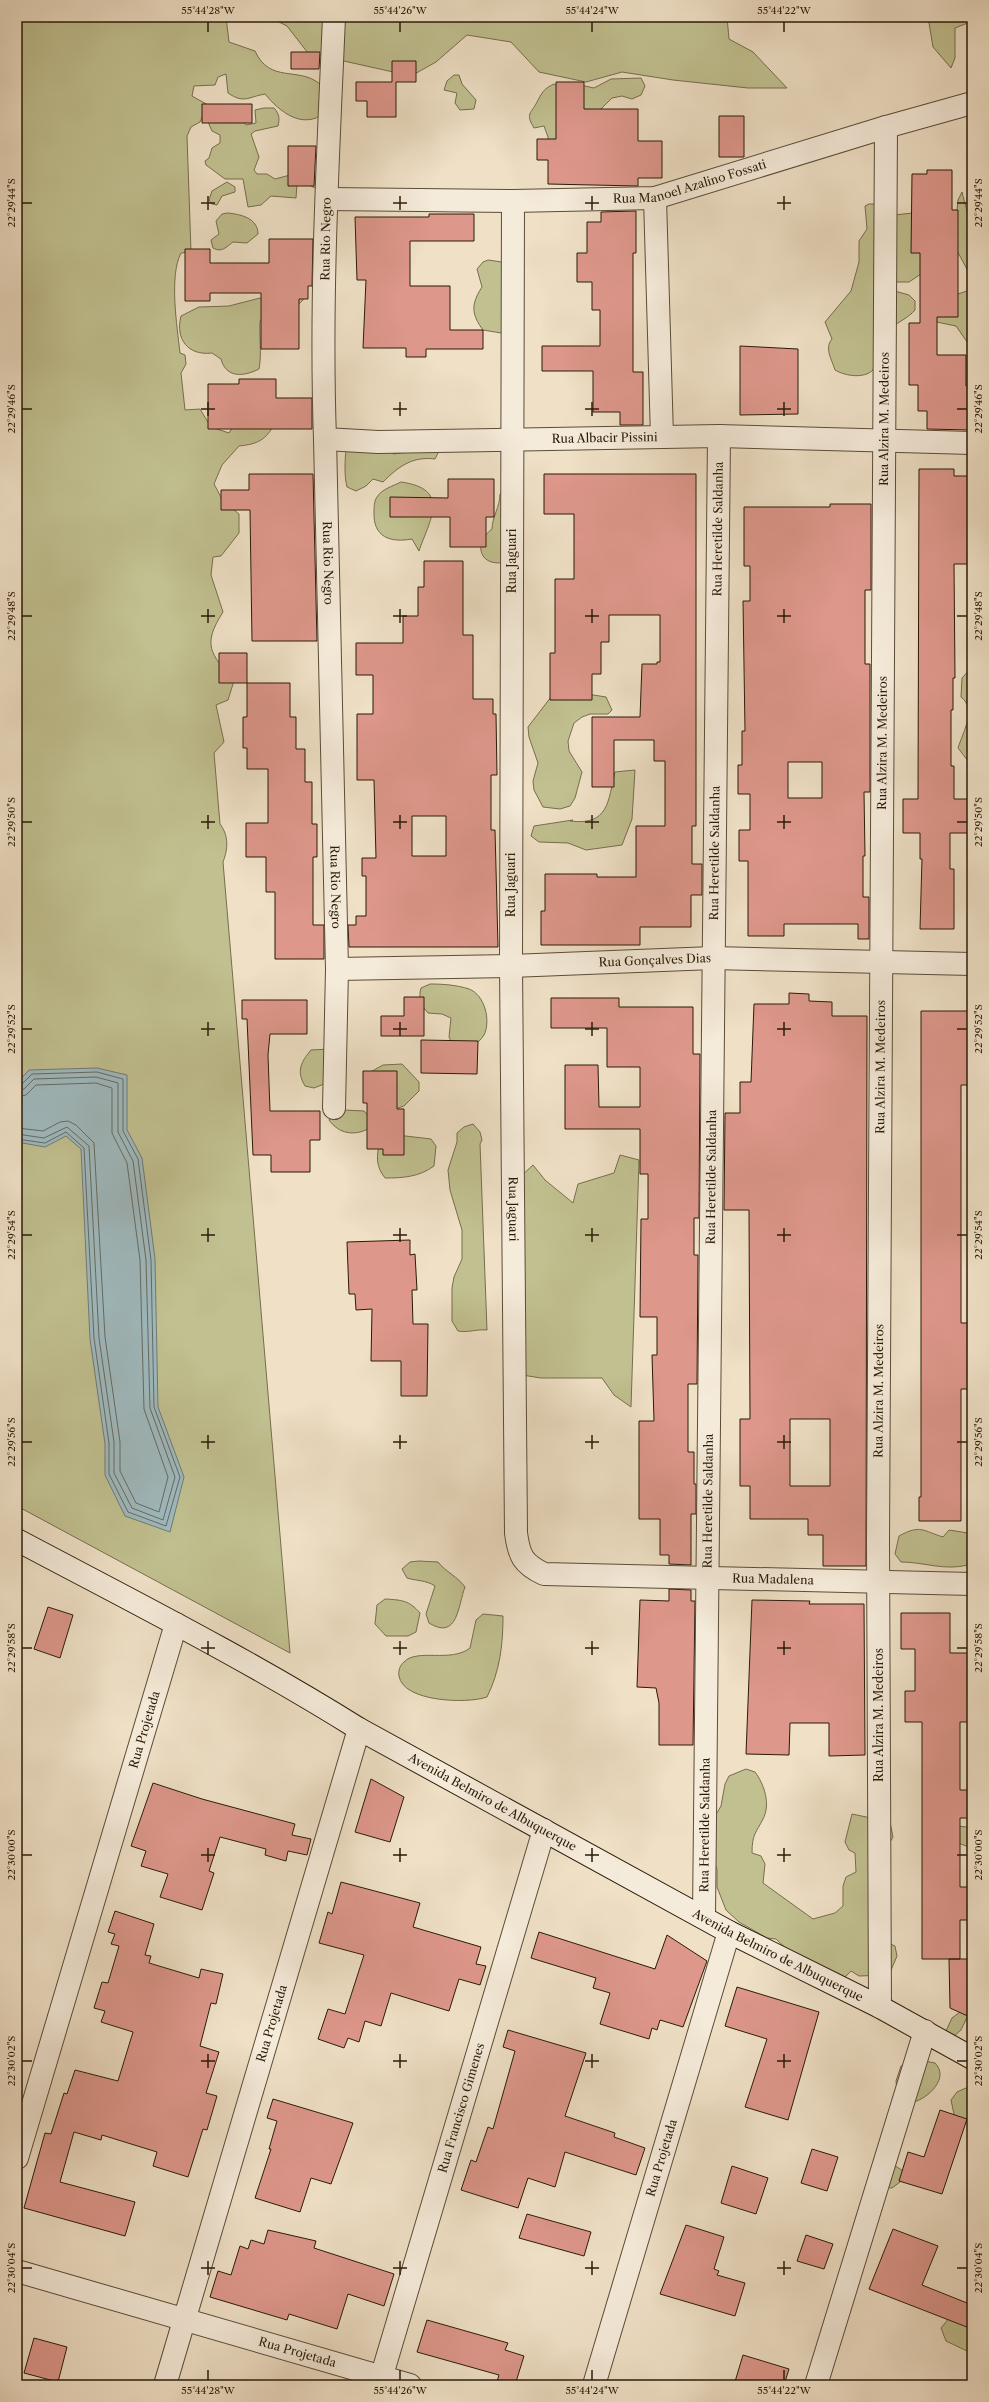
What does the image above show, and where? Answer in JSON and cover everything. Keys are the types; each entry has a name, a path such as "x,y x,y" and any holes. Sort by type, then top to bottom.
{"street":[{"name":"Rua Rio Negro","path":"334,17 327,199 323,374 337,969 334,1108"},
{"name":"Rua Manoel Azalino Fossati","path":"327,199 514,201 655,198 886,127 972,103"},
{"name":"Rua Alzira M. Medeiros","path":"880,2007 878,1582 886,127"},
{"path":"655,198 662,437"},
{"name":"Rua Jaguari","path":"514,201 511,966 516,1533 518,1550 527,1565"},
{"name":"Rua Albacir Pissini","path":"325,439 378,442 719,436 972,443"},
{"name":"Rua Heretilde Saldanha","path":"704,1917 719,436"},
{"name":"Rua Gonçalves Dias","path":"337,969 511,966 713,958 972,964"},
{"name":"Avenida Belmiro de Albuquerque","path":"17,1540 176,1624 313,1700 359,1729 729,1932 880,2007 972,2058"},
{"name":"Rua Madalena","path":"527,1565 544,1574 972,1584"},
{"name":"Rua Projetada","path":"17,2158 176,1624"},
{"name":"Rua Projetada","path":"165,2385 359,1729"},
{"name":"Rua Francisco Gimenes","path":"380,2381 544,1830"},
{"name":"Rua Projetada","path":"594,2385 729,1932"},
{"path":"816,2385 925,2031"},
{"name":"Rua Projetada","path":"17,2271 184,2319 380,2381 410,2385"}],"shaded area":[{"path":"17,17 226,17 229,42 255,51 261,61 268,68 303,76 320,84 325,113 308,120 300,119 292,117 277,107 265,94 246,99 238,98 228,93 226,74 218,77 215,85 194,86 192,96 208,105 200,122 191,127 187,136 191,252 181,253 177,263 175,275 175,302 180,353 185,355 186,364 181,373 185,410 200,409 211,427 229,433 234,425 275,423 272,429 261,440 251,444 239,446 222,465 214,484 223,501 239,514 239,533 221,556 213,557 211,575 223,612 216,623 211,641 214,656 234,681 228,700 216,705 224,742 214,753 220,824 225,833 227,843 223,862 290,1653 17,1506"},
{"path":"269,17 727,17 729,39 753,52 787,88 748,88 673,80 622,72 586,82 539,72 511,42 467,35 436,62 411,76 308,53 287,26"},
{"path":"928,17 972,17 968,23 955,28 955,58 951,68 933,47"},
{"path":"454,75 459,75 462,84 476,100 474,109 460,110 455,103 457,93 444,90 447,81"},
{"path":"641,78 645,86 641,95 632,99 622,96 612,98 601,109 548,147 548,137 544,126 534,128 531,123 529,116 531,112 543,92 554,84 568,94 585,86 594,88 611,79"},
{"path":"274,108 279,116 279,123 278,126 255,131 251,134 259,157 254,170 257,174 267,174 275,179 294,174 322,178 323,191 301,182 297,184 296,198 271,196 261,205 248,207 243,179 225,179 206,165 205,161 209,158 212,148 220,143 220,135 212,131 208,122 240,117 246,125 256,123 255,110"},
{"path":"227,182 235,187 235,192 222,196 217,205 212,204 209,200 212,191"},
{"path":"962,192 973,242 973,252 968,271 954,245 958,200"},
{"path":"869,204 878,204 894,215 913,213 930,268 909,282 892,282 891,290 909,295 915,301 915,310 889,330 880,347 873,370 865,375 854,376 835,370 829,350 832,339 825,322 851,291 859,262 859,241 867,229 865,206"},
{"path":"222,214 237,214 252,221 255,224 258,234 247,243 233,242 224,249 219,250 213,248 211,240 219,234 216,221"},
{"path":"488,260 502,262 508,328 501,333 483,330 476,319 474,309 474,304 478,293 482,287 477,269 483,262"},
{"path":"970,290 972,295 972,349 956,326 927,320 958,294"},
{"path":"307,294 298,305 293,308 260,321 260,363 259,369 253,372 241,374 231,373 223,365 221,359 212,353 196,352 190,349 182,339 180,332 181,316 199,307 229,306 260,298 267,303"},
{"path":"346,449 386,449 394,454 421,450 439,451 435,459 419,459 412,461 400,467 383,482 373,479 366,486 356,491 347,487 345,473"},
{"path":"401,482 417,486 427,492 432,499 433,508 431,518 419,551 412,539 397,540 384,536 376,527 374,521 374,504 379,494"},
{"path":"507,487 506,562 497,563 485,558 481,548 482,541 492,529 500,494"},
{"path":"972,667 972,766 958,748 968,714 966,702 961,697 962,678"},
{"path":"587,694 606,697 612,710 608,714 590,714 582,717 574,723 568,741 569,751 582,772 575,798 570,806 560,809 543,807 534,790 533,781 538,763 529,737 528,727 551,697"},
{"path":"635,770 632,819 622,845 586,850 568,843 539,842 531,836 534,826 573,820 570,821 583,822 592,820 600,815 608,802 615,772"},
{"path":"430,984 450,985 469,989 475,992 483,1002 487,1016 486,1029 481,1039 471,1048 453,1046 449,1037 451,1018 442,1014 428,1013 424,1007 420,999 421,988"},
{"path":"330,1049 324,1084 314,1088 305,1086 302,1081 300,1071 302,1063 311,1050"},
{"path":"402,1064 419,1082 419,1091 404,1106 395,1109 367,1074 383,1065"},
{"path":"335,1111 364,1111 371,1119 368,1129 357,1133 352,1133 342,1131 333,1125 329,1120"},
{"path":"473,1124 480,1132 482,1140 480,1144 487,1330 458,1331 452,1321 452,1288 454,1277 462,1259 462,1230 450,1190 448,1170 457,1142 457,1133 464,1127"},
{"path":"397,1135 431,1139 436,1146 434,1166 417,1175 398,1178 385,1178 378,1165 380,1142"},
{"path":"620,1155 639,1160 631,1407 614,1395 602,1378 541,1378 522,1375 519,1178 533,1165 545,1180 573,1203 578,1184 614,1173"},
{"path":"972,1518 972,1558 968,1565 959,1567 942,1567 901,1562 895,1554 899,1536 906,1532 917,1529 943,1537 949,1530 968,1533"},
{"path":"410,1562 438,1562 465,1587 455,1618 446,1628 429,1623 426,1614 435,1586 407,1578 402,1569"},
{"path":"385,1599 408,1603 420,1613 416,1632 408,1636 386,1636 375,1624 377,1605"},
{"path":"483,1614 503,1616 500,1657 495,1677 487,1697 465,1700 437,1699 423,1696 403,1685 399,1676 400,1666 410,1658 426,1655 454,1655 470,1648 476,1620"},
{"path":"746,1769 755,1772 764,1788 765,1794 765,1813 755,1834 752,1847 752,1853 761,1856 765,1864 763,1883 813,1919 835,1913 843,1906 843,1886 846,1877 856,1872 855,1853 849,1850 845,1842 852,1814 890,1822 893,1837 888,1846 886,1942 895,1946 897,1956 889,1975 859,1976 851,1971 844,1978 791,1953 776,1939 767,1938 739,1922 726,1910 717,1887 717,1869 710,1852 711,1823 721,1806 725,1784 729,1776"},
{"path":"972,1824 972,1848 958,1843 957,1826 967,1827"},
{"path":"964,2009 969,2013 961,2030 954,2036 949,2035 946,2031 952,2018"},
{"path":"914,2059 935,2063 939,2069 940,2075 939,2081 931,2092 920,2100 914,2102 897,2091 896,2081 901,2066"},
{"path":"966,2088 972,2090 972,2120 964,2123 955,2119 951,2100 957,2092"},
{"path":"888,2161 903,2171 904,2179 892,2188 882,2187 870,2174 874,2165"},
{"path":"972,2310 972,2351 967,2351 946,2341 941,2328 950,2317"}],"water":[{"path":"97,1068 127,1075 127,1130 142,1158 155,1259 158,1407 184,1477 170,1532 125,1516 105,1475 105,1444 90,1339 81,1149 66,1136 45,1147 17,1142 17,1083 29,1070"}],"building":[{"path":"291,52 320,52 319,69 291,69"},
{"path":"392,61 416,61 416,82 396,82 396,117 367,117 367,101 356,101 356,82 392,82"},
{"path":"556,82 584,82 584,109 638,109 638,141 662,141 662,178 638,178 638,186 548,184 548,160 537,160 537,139 556,139"},
{"path":"202,104 252,104 252,123 202,123"},
{"path":"719,116 744,116 744,157 719,157"},
{"path":"288,146 316,146 314,186 288,186"},
{"path":"927,170 952,170 952,210 958,210 958,317 937,317 937,355 966,355 966,386 971,386 971,430 927,429 927,411 918,411 918,385 909,385 909,323 920,323 920,253 911,253 912,174 927,174"},
{"path":"636,211 636,253 633,253 633,372 643,372 643,425 620,425 620,412 593,412 593,371 542,371 542,346 600,346 600,310 592,310 592,282 577,282 577,253 587,253 587,222 601,222 601,212"},
{"path":"429,214 474,214 474,241 410,241 410,286 450,286 450,330 483,330 483,349 426,349 426,357 406,357 406,348 363,348 366,280 357,280 355,217 429,217"},
{"path":"269,239 313,239 312,286 308,286 308,299 299,299 299,349 261,349 261,293 210,293 210,301 185,301 185,249 210,249 210,263 269,263"},
{"path":"740,346 798,349 798,414 740,415"},
{"path":"239,379 276,379 276,398 312,398 312,429 208,429 208,384 239,384"},
{"path":"919,469 954,469 954,476 972,476 972,510 969,510 969,564 954,564 955,678 953,678 953,710 951,710 951,766 954,766 954,799 972,799 972,833 950,833 950,869 954,869 954,929 920,929 922,859 920,859 920,833 903,833 903,799 918,799"},
{"path":"249,474 313,474 317,641 252,641 250,510 221,510 221,490 249,490"},
{"path":"544,474 696,474 696,826 692,826 692,864 702,864 702,895 691,895 691,927 640,927 640,945 541,945 541,911 545,911 545,874 597,874 597,877 636,877 636,826 665,826 665,761 654,761 654,740 614,740 614,787 592,787 592,717 640,717 642,664 657,664 657,662 660,662 660,615 609,615 609,642 601,642 601,674 592,674 592,700 550,700 550,653 555,653 555,579 574,579 574,514 544,514"},
{"path":"448,479 494,479 494,517 486,517 486,547 450,547 450,517 390,517 390,497 448,498"},
{"path":"830,504 871,504 871,590 865,590 865,664 870,664 870,792 864,792 865,856 863,856 863,897 869,897 869,939 858,939 858,924 784,924 784,936 748,936 748,861 739,861 739,830 750,830 750,794 738,794 738,765 742,765 742,731 745,731 743,601 750,601 750,566 744,566 744,507 830,507","holes":["788,762 822,762 822,798 788,798"]},
{"path":"424,561 463,561 463,635 473,635 473,699 493,699 493,714 496,714 497,775 491,775 491,830 495,830 498,947 349,947 348,925 356,925 356,916 366,916 366,876 362,876 362,858 376,858 374,780 357,780 357,714 373,714 373,675 356,675 356,643 403,643 403,616 418,616 418,587 424,587","holes":["412,816 446,816 446,856 412,856"]},
{"path":"219,653 247,653 247,683 219,683"},
{"path":"247,683 290,683 290,717 296,717 296,749 305,749 305,782 312,782 312,824 317,824 317,857 313,857 313,925 324,925 324,959 275,959 275,892 266,892 266,857 246,857 246,823 268,823 268,769 247,769 247,748 243,748 243,717 247,717"},
{"path":"789,993 809,994 809,1001 832,1002 832,1016 867,1016 866,1566 823,1566 823,1535 808,1535 808,1519 750,1519 750,1486 740,1486 740,1419 750,1419 749,1210 724,1210 725,1113 740,1113 740,1082 751,1082 754,1004 789,1004","holes":["790,1419 830,1419 830,1486 790,1486"]},
{"path":"404,997 424,997 424,1036 381,1036 381,1016 404,1016"},
{"path":"551,998 619,998 619,1007 693,1007 693,1054 700,1054 699,1218 694,1218 694,1255 698,1255 697,1384 688,1384 688,1452 694,1452 694,1484 696,1484 696,1514 691,1514 691,1565 669,1564 669,1555 660,1555 660,1519 639,1519 639,1421 654,1421 652,1355 657,1355 657,1317 640,1317 641,1219 648,1219 648,1174 640,1174 640,1129 565,1129 565,1065 598,1065 599,1107 640,1107 640,1067 607,1067 607,1028 551,1028"},
{"path":"242,1000 307,1000 307,1034 270,1034 268,1055 270,1111 320,1111 320,1140 310,1140 310,1172 271,1172 271,1155 253,1155 247,1019 242,1019"},
{"path":"921,1011 972,1011 972,1085 961,1085 961,1323 972,1323 972,1389 961,1389 961,1521 919,1521 919,1497 921,1497"},
{"path":"421,1040 478,1041 477,1074 421,1073"},
{"path":"363,1071 397,1071 397,1109 404,1109 404,1155 383,1155 383,1149 367,1149 367,1103 363,1103"},
{"path":"410,1240 410,1255 415,1254 417,1290 412,1290 413,1324 428,1324 427,1396 401,1396 401,1361 371,1361 372,1309 356,1310 355,1294 349,1294 347,1242"},
{"path":"669,1589 691,1590 691,1601 695,1601 693,1745 659,1745 659,1703 656,1688 637,1687 640,1600 669,1601"},
{"path":"752,1600 810,1601 809,1604 864,1604 865,1755 829,1756 829,1723 790,1723 789,1755 746,1754"},
{"path":"48,1607 73,1615 60,1658 34,1649"},
{"path":"901,1613 950,1613 950,1653 972,1653 972,1722 960,1722 960,1790 972,1790 972,1818 960,1818 960,1887 972,1887 972,1920 960,1920 960,1959 922,1959 922,1722 905,1722 905,1691 915,1691 915,1649 901,1649"},
{"path":"371,1779 404,1797 390,1842 355,1832"},
{"path":"153,1783 202,1799 295,1824 292,1835 311,1839 307,1855 288,1851 286,1861 265,1855 266,1849 220,1837 209,1871 214,1873 202,1910 160,1897 168,1874 141,1866 146,1851 131,1846"},
{"path":"341,1882 420,1903 413,1927 481,1947 476,1964 486,1966 480,1985 459,1979 449,2011 391,1993 381,2026 365,2021 359,2042 348,2038 344,2048 318,2039 328,2009 345,2014 364,1955 319,1943 328,1912 332,1914"},
{"path":"115,1911 154,1924 145,1955 151,1956 149,1963 199,1978 201,1969 223,1974 216,2004 211,2003 200,2046 219,2052 206,2093 217,2096 207,2130 203,2129 188,2177 153,2166 157,2152 102,2135 101,2140 74,2132 60,2182 135,2202 125,2236 24,2208 45,2133 51,2134 64,2093 67,2094 75,2070 118,2081 133,2032 101,2022 105,2011 94,2008 102,1982 108,1983 119,1946 111,1944 115,1934 108,1932"},
{"path":"539,1932 655,1969 667,1935 707,1961 683,2027 660,2020 657,2030 652,2028 649,2039 600,2024 610,1993 593,1988 596,1978 531,1958"},
{"path":"949,1959 972,1959 972,2018 950,2008"},
{"path":"737,1987 819,2012 788,2120 745,2107 767,2039 725,2026"},
{"path":"508,2030 586,2053 565,2116 615,2133 614,2137 645,2148 636,2175 565,2152 555,2187 528,2178 518,2208 461,2190 471,2160 476,2162 488,2127 493,2129 515,2051 503,2047"},
{"path":"273,2099 353,2123 331,2184 311,2178 300,2212 255,2198 271,2149 269,2149 277,2121 267,2118"},
{"path":"940,2110 967,2119 942,2194 899,2181 908,2152 924,2157"},
{"path":"812,2149 838,2157 827,2191 801,2183"},
{"path":"732,2166 768,2178 756,2214 721,2203"},
{"path":"527,2214 591,2232 584,2256 519,2238"},
{"path":"686,2225 724,2237 714,2269 719,2271 717,2275 745,2283 735,2316 660,2294"},
{"path":"893,2229 938,2246 922,2285 972,2305 972,2329 869,2289"},
{"path":"268,2230 316,2241 314,2248 394,2274 384,2306 348,2294 337,2329 289,2314 287,2320 210,2297 218,2271 231,2275 240,2246 248,2249 251,2240 264,2244"},
{"path":"806,2235 833,2244 824,2269 797,2261"},
{"path":"427,2320 508,2343 505,2350 524,2356 515,2385 496,2385 499,2375 417,2352"},
{"path":"34,2338 67,2347 58,2382 24,2373"},
{"path":"743,2355 789,2369 784,2385 734,2385"}]}
